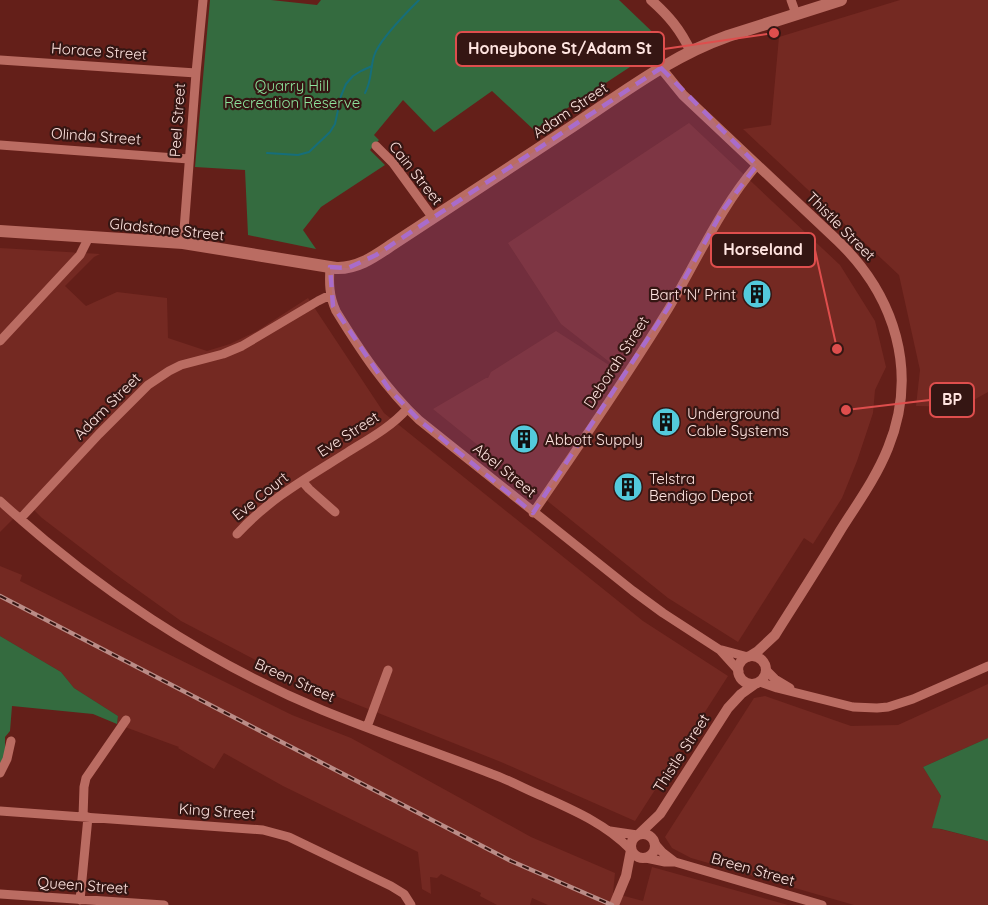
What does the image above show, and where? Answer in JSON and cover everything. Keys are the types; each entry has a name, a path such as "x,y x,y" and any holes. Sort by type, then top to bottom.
{"main road":[{"name":"Adam Street","path":"330,267 348,268 360,264 661,68 691,51 720,39 841,0"},
{"name":"Gladstone Street","path":"0,231 183,243 330,267"}],"street":[{"name":"Peel Street","path":"183,243 203,0"},
{"path":"651,0 675,24 691,51"},
{"path":"791,0 796,14"},
{"name":"Horace Street","path":"0,60 196,73"},
{"name":"Thistle Street","path":"661,68 683,95 848,250 866,272 882,298 891,318 898,344 901,388 892,439 882,463 775,635 766,660 766,668"},
{"name":"Olinda Street","path":"0,145 189,159"},
{"name":"Cain Street","path":"376,146 393,163 433,218"},
{"name":"Deborah Street","path":"533,513 609,403 686,277 723,210 757,165"},
{"path":"0,342 80,255 89,237"},
{"name":"Abel Street","path":"330,267 330,295 336,311 389,389 407,409 533,513 648,603 720,650 739,673"},
{"name":"Adam Street","path":"21,519 99,434 153,381 181,365 223,354 242,346 330,295"},
{"name":"Eve Street","path":"302,481 390,426 407,409"},
{"path":"302,481 335,512"},
{"name":"Eve Court","path":"237,534 260,511 302,481"},
{"name":"Breen Street","path":"0,501 96,579 206,653 321,710 494,775 573,810 609,831 631,850"},
{"name":"Thistle Street","path":"749,656 775,635"},
{"name":"Abel Street","path":"720,650 749,656"},
{"path":"800,693 775,680 758,657 749,656 741,662 739,673 746,682 853,707 877,708 913,699 988,666"},
{"path":"757,683 766,675 766,668"},
{"path":"367,727 388,670"},
{"name":"Thistle Street","path":"728,708 739,673"},
{"name":"Thistle Street","path":"638,835 660,814 728,708 741,694 757,683"},
{"path":"80,900 86,817 84,787 86,778 126,720"},
{"path":"0,773 7,759 11,741"},
{"name":"King Street","path":"0,811 250,828 277,833 391,886 404,894 411,905"},
{"name":"Thistle Street","path":"654,843 660,814"},
{"name":"Breen Street","path":"609,831 638,835"},
{"path":"616,900 626,876 631,841 638,835 650,836 655,847 652,854 626,876"},
{"name":"Breen Street","path":"654,843 675,862"},
{"path":"631,850 635,856 646,858"},
{"name":"Breen Street","path":"646,858 675,862 822,905"},
{"name":"Queen Street","path":"0,894 66,902 80,900 164,905"}],"highlighted area":[{"path":"661,68 757,165 723,210 668,308 533,513 419,420 389,389 333,306 330,267 348,268 376,255"}],"shaded area":[{"path":"900,0 988,0 988,392 961,407 916,406 920,370 899,275 743,129 771,125 779,37"},
{"path":"689,123 840,265 875,321 886,367 875,390 873,413 842,498 813,544 804,538 738,642 668,598 433,409 488,378 491,372 556,331 612,367 612,364 561,324 508,243"},
{"path":"0,248 100,254 94,257 65,286 86,306 117,292 167,298 168,338 207,351 230,344 257,331 308,298 384,413 643,621 728,676 635,821 501,762 288,677 181,621 42,518 28,504 0,532"},
{"path":"0,566 22,575 20,581 292,715 351,738 531,837 615,873 613,893 643,901 652,867 788,905 548,905 532,898 530,905 497,905 480,896 481,893 441,874 437,878 430,877 431,894 422,889 418,852 283,786 224,753 214,769 179,747 117,724 118,716 74,688 61,672 0,636"},
{"path":"988,684 988,738 923,767 941,796 933,828 988,841 988,905 854,905 691,858 672,848 665,837 754,698 765,696 851,726 898,725"}],"green space":[{"name":"Quarry Hill Recreation Reserve","path":"210,0 271,0 317,5 321,0 619,0 665,44 534,130 492,91 434,132 403,100 374,135 379,140 370,150 385,165 321,207 303,230 316,249 248,235 245,170 195,167"},
{"path":"0,636 61,672 74,688 118,716 117,724 93,714 12,706 10,731 5,737 5,754 0,765"},
{"path":"988,738 988,841 932,828 941,796 923,767"}],"waterway":[{"path":"365,93 374,56 381,43 419,0"},
{"path":"267,153 298,155 309,152 335,124 346,84 353,76 372,66"}],"railway":[{"path":"0,596 511,861 612,905"}],"place":[{"name":"Honeybone St/Adam St","path":"774,33"},
{"name":"Bart 'N' Print","path":"757,294"},
{"name":"Horseland","path":"837,349"},
{"name":"BP","path":"846,410"},
{"name":"Underground Cable Systems","path":"666,422"},
{"name":"Abbott Supply","path":"524,439"},
{"name":"Telstra Bendigo Depot","path":"628,487"}]}
